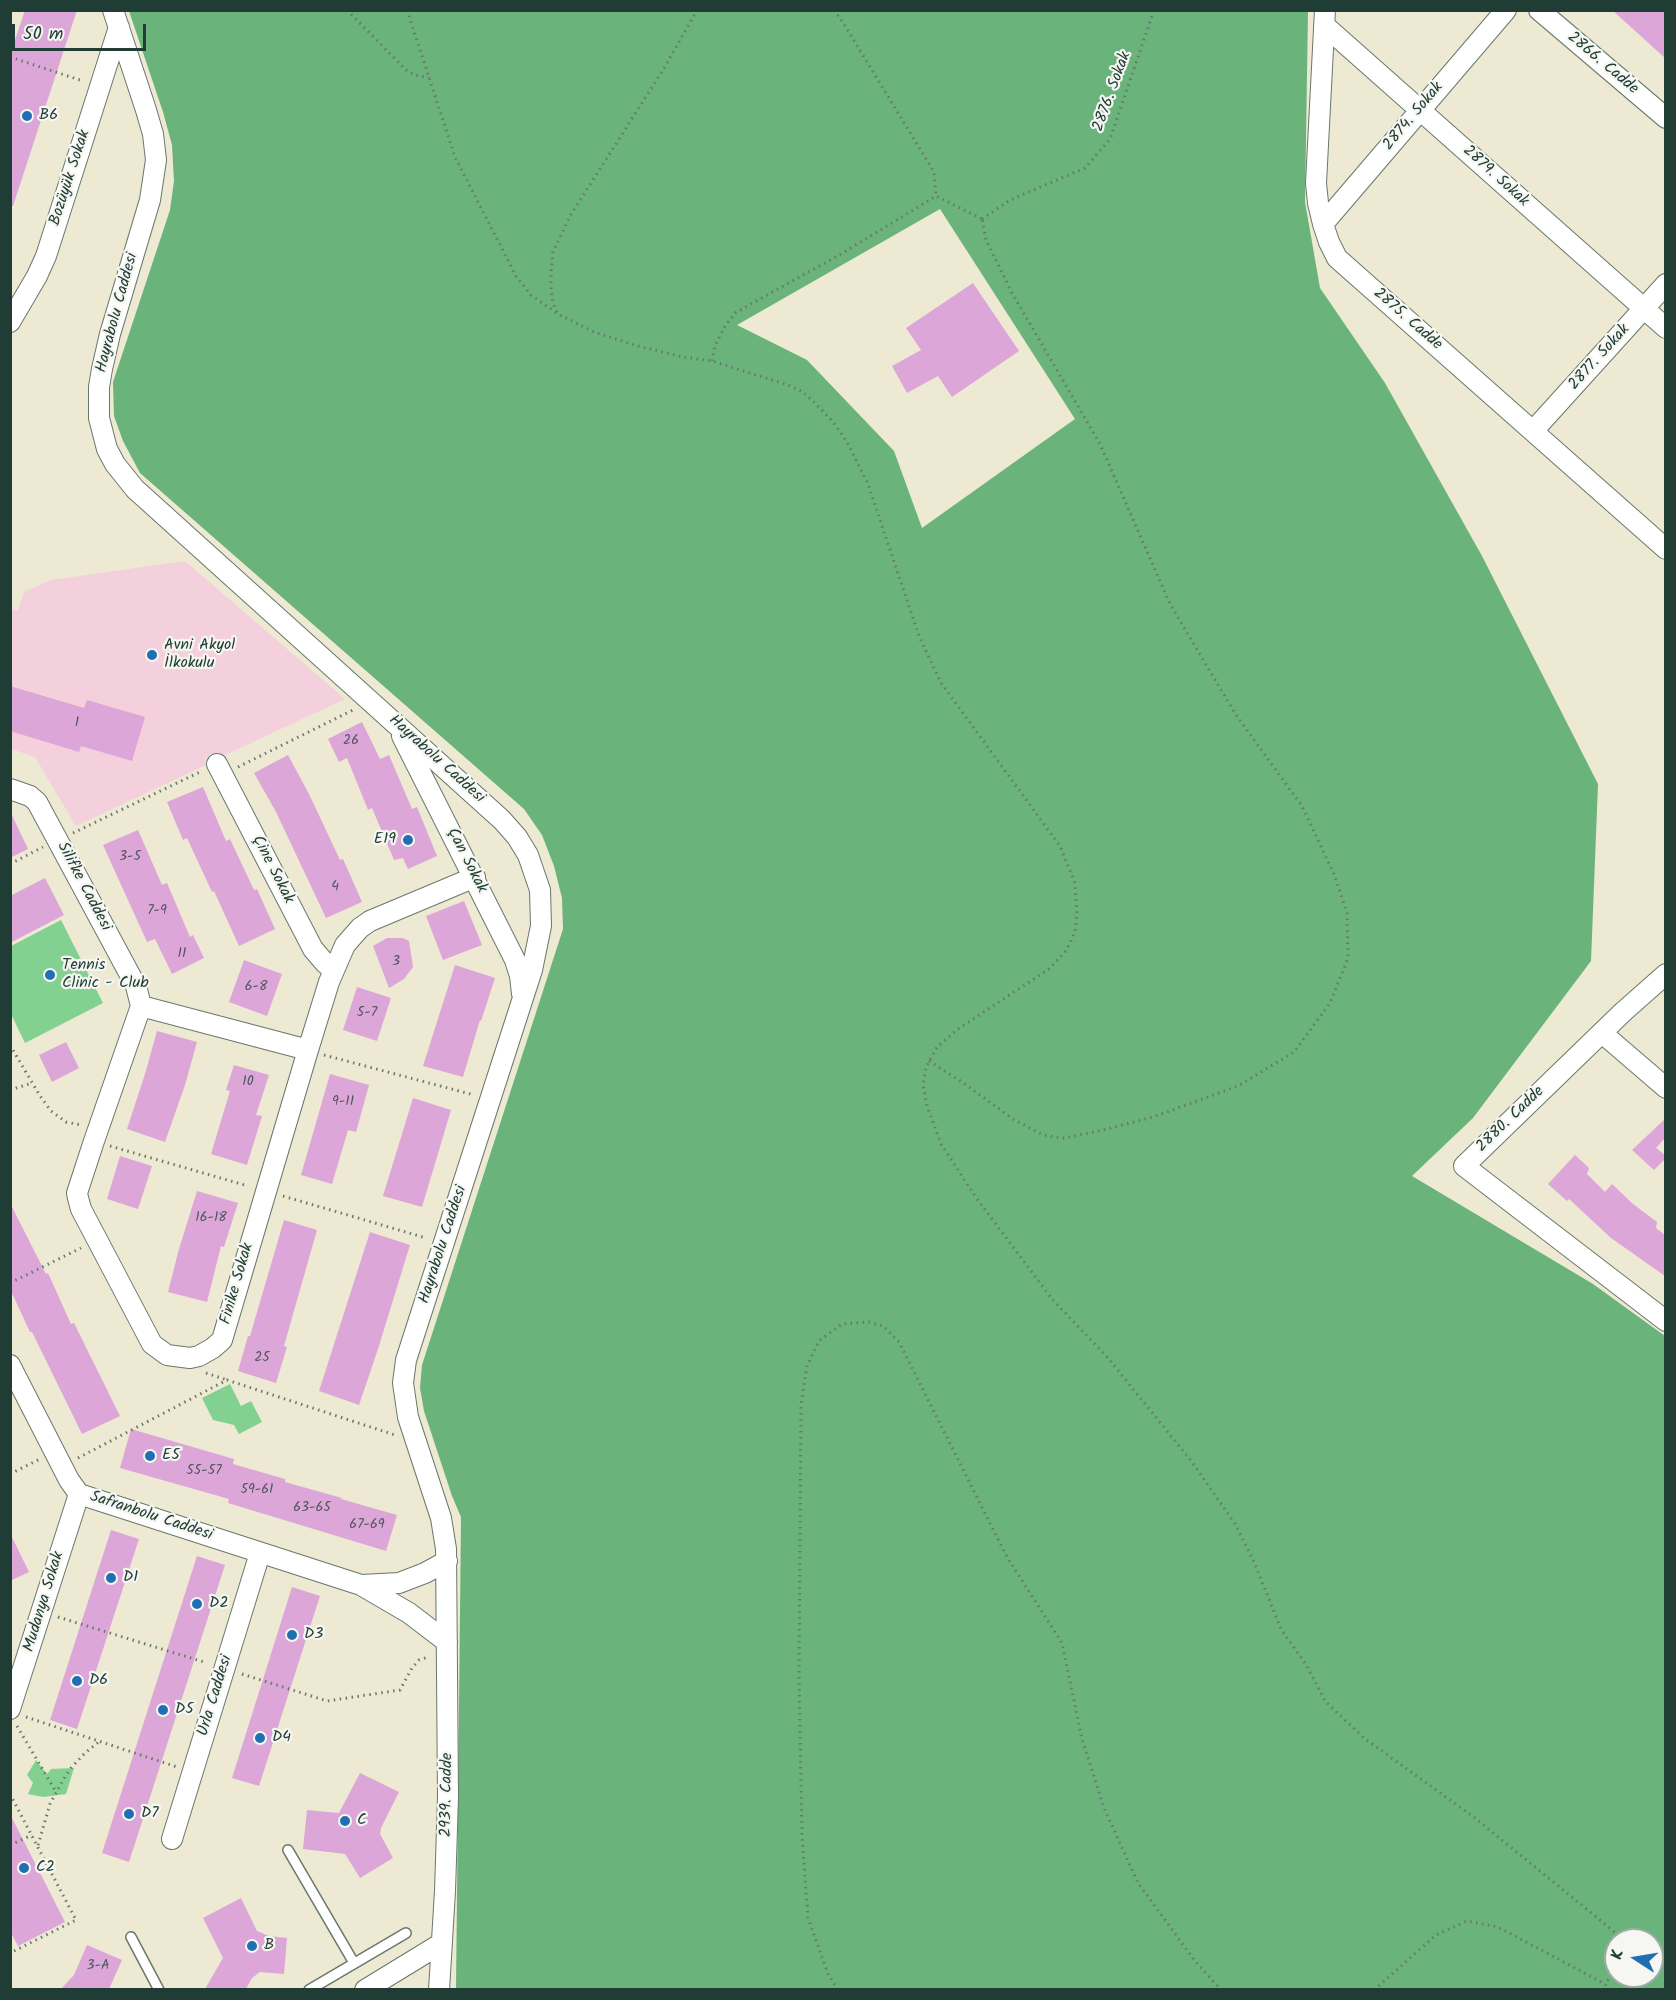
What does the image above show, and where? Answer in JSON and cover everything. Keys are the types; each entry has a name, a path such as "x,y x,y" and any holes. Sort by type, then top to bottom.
{"street":[{"name":"2874. Sokak","path":"1323,224 1506,10"},
{"name":"2866. Cadde","path":"1539,10 1665,118"},
{"name":"2879. Sokak","path":"1325,18 1420,111 1665,328"},
{"name":"2875. Cadde","path":"1325,18 1316,183 1323,224 1337,258 1665,549"},
{"name":"Bozüyük Sokak","path":"10,322 46,256 100,87 116,19"},
{"name":"Hayrabolu Caddesi","path":"116,19 146,110 153,135 156,160 150,200 110,334 100,378 99,418 107,449 115,464 135,489 502,820 517,837 532,864 540,890 542,920 536,954 406,1360 402,1383 408,1417 441,1518 447,1561 447,1600"},
{"name":"2877. Sokak","path":"1533,431 1665,284"},
{"name":"Çan Sokak","path":"395,723 475,877 515,960 521,981 522,1002"},
{"name":"Çine Sokak","path":"220,769 313,949 334,970"},
{"name":"Silifke Caddesi","path":"10,789 36,800 136,986 141,1006"},
{"name":"Finike Sokak","path":"141,1006 77,1193 81,1209 152,1344 167,1355 187,1358 199,1356 217,1346 222,1340 308,1050 334,970 350,938 365,924 475,877"},
{"name":"2880. Cadde","path":"1665,974 1464,1166 1665,1321"},
{"path":"141,1006 308,1050"},
{"path":"1602,1033 1665,1088"},
{"name":"Safranbolu Caddesi","path":"10,1365 58,1459 79,1494 361,1586 410,1613 448,1650"},
{"name":"Mudanya Sokak","path":"16,1716 42,1612 79,1494"},
{"name":"Urla Caddesi","path":"172,1839 260,1553"},
{"name":"Safranbolu Caddesi","path":"361,1586 399,1583 425,1574 447,1561"},
{"name":"2939. Cadde","path":"439,1989 448,1797 447,1600"},
{"path":"365,1989 442,1943"}],"lane":[{"path":"288,1850 354,1963"},
{"path":"309,1989 406,1933"},
{"path":"130,1937 159,1989"}],"path":[{"path":"347,10 407,71 429,78"},
{"path":"407,10 455,157 516,276 531,295 558,314 594,332 638,346 683,357 712,361 788,385 803,392 822,410 847,442 868,484 919,636 941,682 1060,846 1075,883 1077,914 1075,932 1066,951 1049,969 958,1029 937,1047 929,1062 923,1085 927,1106 941,1144 977,1199 1052,1299 1108,1358 1192,1462 1235,1524 1254,1562 1281,1629 1307,1666 1325,1701 1364,1738 1475,1818 1610,1928"},
{"path":"558,314 551,290 553,252 570,216 663,70 697,10"},
{"path":"834,10 934,172 936,196"},
{"name":"2876. Sokak","path":"982,219 1010,200 1085,168 1110,139 1154,10"},
{"path":"10,57 100,87"},
{"path":"712,361 724,326 735,313 841,254 936,196"},
{"path":"929,1062 1013,1119 1043,1135 1064,1138 1095,1132 1153,1117 1238,1086 1294,1052 1330,1004 1347,958 1347,913 1334,874 1302,806 1236,715 1170,604 1100,444 1012,293 987,240 982,219 936,196"},
{"path":"10,864 58,840 372,701"},
{"path":"10,1044 45,1104 58,1117 66,1122 100,1125"},
{"path":"308,1050 490,1100"},
{"path":"10,1090 32,1083"},
{"path":"10,1284 97,1240"},
{"path":"838,1989 828,1974 808,1918 802,1836 799,1686 800,1440 804,1380 812,1354 819,1341 829,1332 842,1324 855,1322 869,1322 883,1326 899,1342 1007,1557 1062,1643 1082,1739 1104,1808 1138,1883 1195,1961 1221,1989"},
{"path":"10,1474 58,1459 227,1380 417,1442"},
{"path":"42,1612 327,1701 400,1690 411,1668 419,1660 448,1650"},
{"path":"16,1716 193,1772"},
{"path":"16,1716 56,1792"},
{"path":"38,1846 43,1824 56,1792 71,1768 100,1741"},
{"path":"10,1794 76,1920 10,1953"},
{"path":"10,1845 32,1835"},
{"path":"1374,1989 1436,1935 1467,1921 1498,1927 1604,1983"}],"shaded area":[{"name":"Avni Akyol İlkokulu","path":"185,561 345,699 223,756 211,754 206,759 206,765 76,826 35,757 11,749 11,609 18,611 24,592 51,580"}],"green space":[{"path":"129,11 1308,11 1305,202 1320,288 1385,383 1482,556 1598,784 1591,961 1473,1118 1412,1176 1593,1284 1665,1336 1665,1989 456,1989 461,1517 424,1411 420,1388 422,1365 563,929 562,898 554,866 542,835 524,809 140,473 123,441 114,416 113,382 170,210 174,181 172,145","holes":["940,209 1075,419 922,528 894,451 807,360 737,325"]},
{"name":"Tennis Clinic - Club","path":"61,920 103,1003 25,1043 11,1014 11,946"},
{"path":"230,1384 241,1406 251,1401 262,1422 239,1434 234,1425 213,1420 202,1398"},
{"path":"36,1760 47,1774 51,1769 74,1768 66,1794 43,1797 28,1794 33,1783 27,1775"}],"building":[{"name":"B6","path":"25,10 77,10 13,206 10,206 10,55"},
{"path":"1612,10 1665,10 1665,58"},
{"path":"973,283 1019,351 952,397 938,376 907,393 892,366 921,350 906,328"},
{"path":"10,686 84,708 87,700 145,717 132,761 81,746 79,752 10,731"},
{"path":"362,722 380,759 389,755 412,809 417,807 437,856 408,869 403,858 394,860 372,808 368,810 347,758 339,762 328,739"},
{"path":"288,755 340,860 343,859 362,902 326,918 276,812 254,773"},
{"path":"203,787 226,841 230,839 275,929 239,946 187,838 183,840 167,802"},
{"path":"10,811 28,849 10,858"},
{"path":"138,830 162,885 167,883 190,937 193,935 204,958 172,974 155,939 147,942 103,845"},
{"path":"45,878 64,915 10,943 10,896"},
{"path":"464,901 482,945 443,960 426,916"},
{"path":"387,938 403,938 409,941 413,967 404,979 389,988 373,946"},
{"path":"244,960 282,974 267,1016 229,1002"},
{"path":"455,965 495,978 463,1077 423,1066"},
{"path":"357,987 391,998 377,1041 343,1030"},
{"path":"157,1031 197,1042 165,1142 127,1129"},
{"path":"66,1042 79,1068 52,1082 39,1055"},
{"path":"234,1065 269,1075 256,1115 262,1116 247,1165 211,1154 230,1091 226,1090"},
{"path":"330,1074 369,1085 356,1132 348,1130 332,1184 301,1175"},
{"path":"413,1098 451,1110 422,1207 383,1196"},
{"path":"1665,1119 1665,1138 1656,1148 1665,1155 1665,1159 1654,1170 1632,1150"},
{"path":"1575,1155 1589,1168 1587,1174 1605,1192 1612,1184 1657,1222 1656,1228 1665,1235 1665,1276 1611,1238 1569,1199 1567,1201 1548,1184"},
{"path":"120,1156 152,1166 138,1209 107,1199"},
{"path":"197,1191 238,1203 224,1247 221,1246 207,1302 168,1292"},
{"path":"10,1203 46,1274 48,1273 71,1324 74,1323 120,1416 82,1434 10,1289"},
{"path":"284,1220 317,1230 284,1346 287,1347 276,1383 238,1371"},
{"path":"370,1232 410,1245 359,1405 319,1391"},
{"path":"131,1429 234,1459 233,1464 285,1479 285,1482 397,1515 386,1551 228,1503 229,1499 120,1468"},
{"path":"111,1530 139,1539 77,1729 50,1720"},
{"path":"10,1533 29,1572 10,1581"},
{"path":"197,1556 225,1565 129,1862 102,1853"},
{"path":"292,1587 320,1596 259,1786 232,1778"},
{"name":"C","path":"360,1773 399,1792 380,1834 393,1858 360,1878 345,1854 303,1849 307,1810 339,1813"},
{"name":"C2","path":"10,1814 65,1922 18,1946 10,1931"},
{"name":"B","path":"241,1898 257,1931 269,1936 287,1938 284,1974 260,1972 252,1978 246,1989 205,1989 223,1958 203,1918"},
{"path":"87,1945 122,1960 109,1989 61,1989 74,1975"}],"place":[{"name":"B6","path":"27,116"},
{"name":"Avni Akyol İlkokulu","path":"152,655"},
{"name":"E19","path":"408,840"},
{"name":"Tennis Clinic - Club","path":"50,975"},
{"name":"E5","path":"150,1456"},
{"name":"D1","path":"111,1578"},
{"name":"D2","path":"197,1604"},
{"name":"D3","path":"292,1635"},
{"name":"D6","path":"77,1681"},
{"name":"D5","path":"163,1710"},
{"name":"D4","path":"260,1738"},
{"name":"D7","path":"129,1814"},
{"name":"C","path":"345,1821"},
{"name":"C2","path":"24,1868"},
{"name":"B","path":"252,1946"}]}
